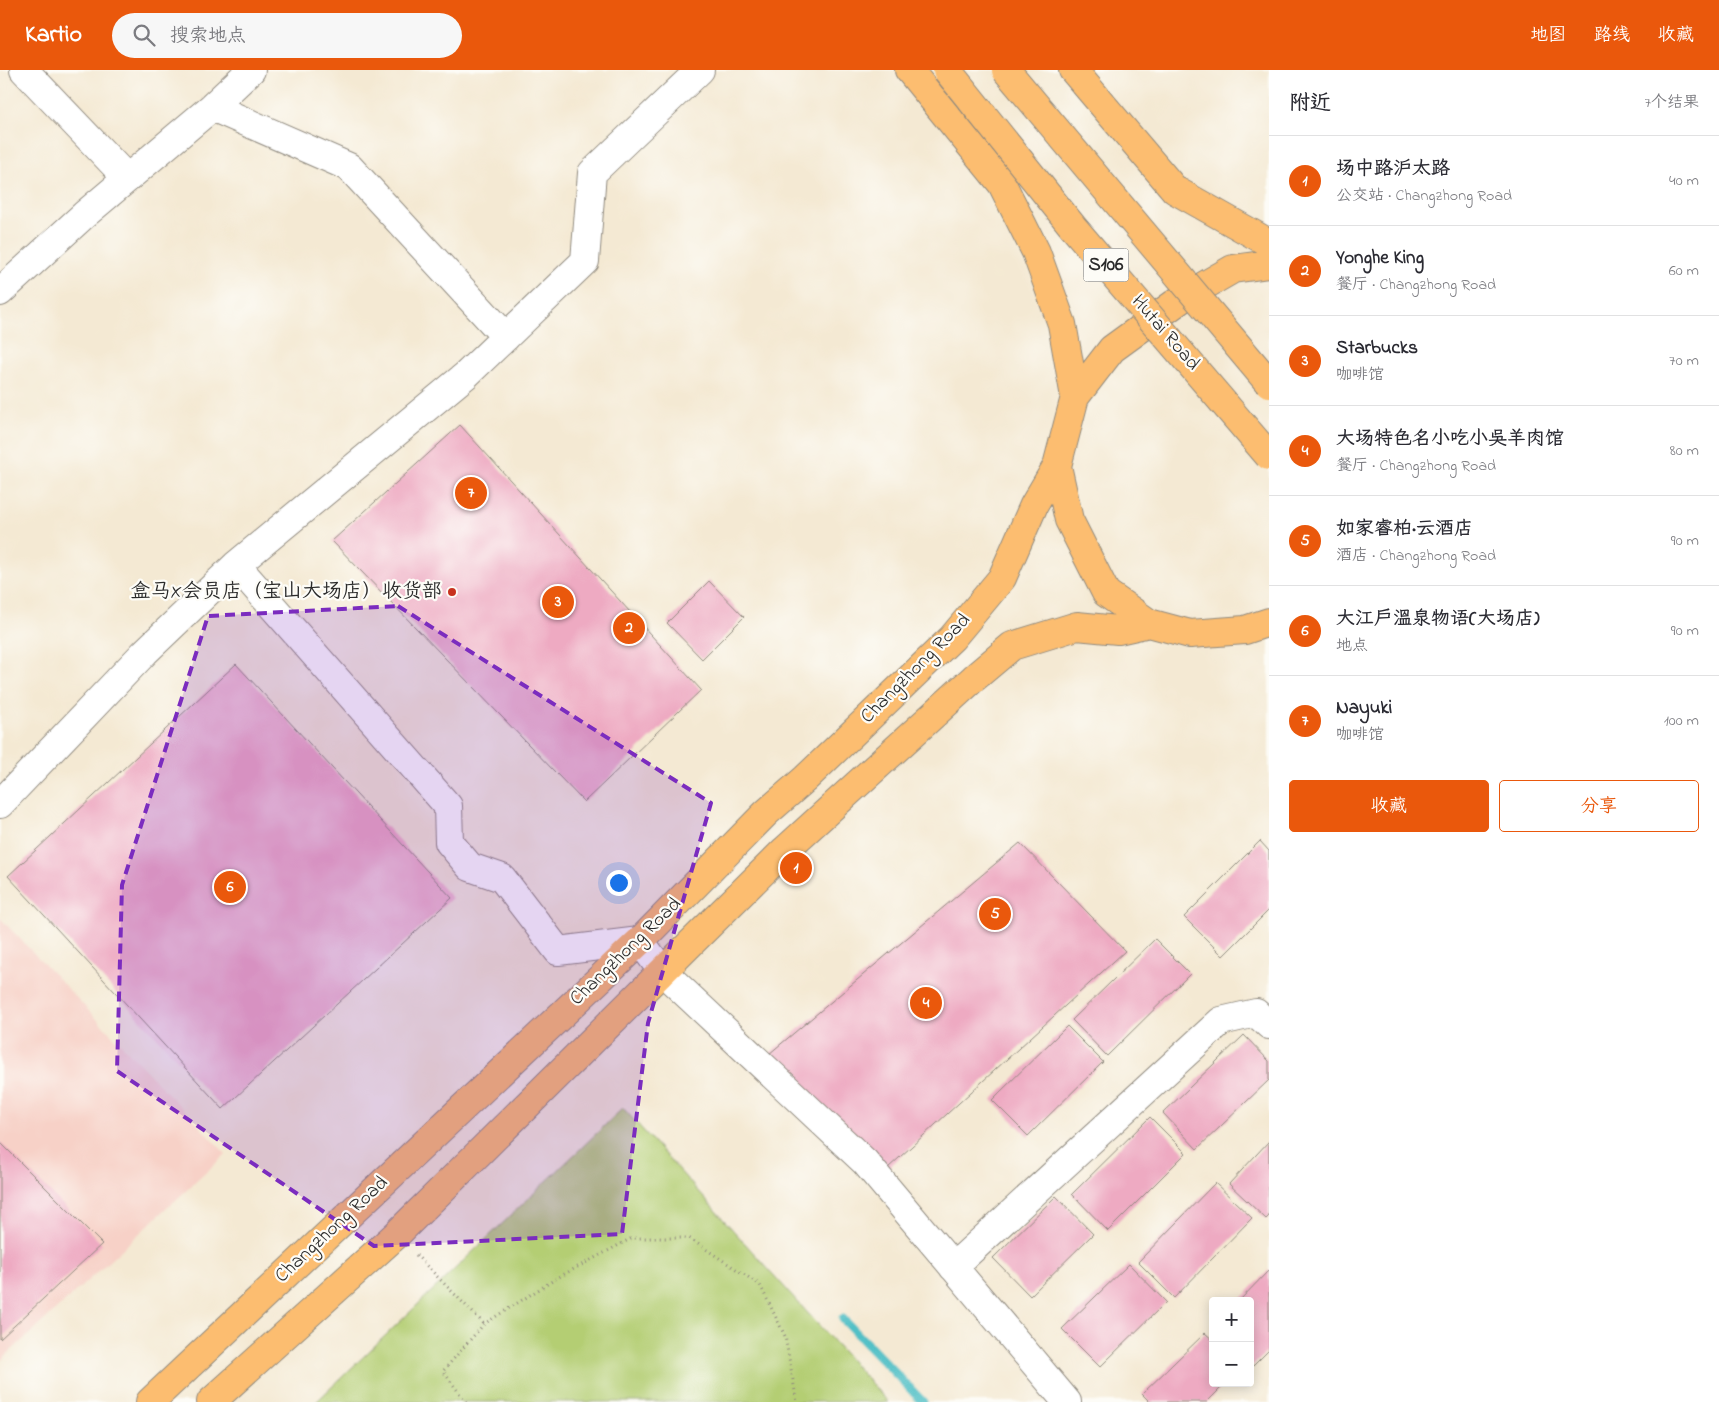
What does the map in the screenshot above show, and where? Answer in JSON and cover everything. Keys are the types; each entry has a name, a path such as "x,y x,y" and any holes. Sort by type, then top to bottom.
{"main road":[{"path":"910,70 1002,184 1036,252 1062,324 1075,397"},
{"name":"Hutai Road","path":"947,70 1074,227 1269,456"},
{"name":"S106","path":"1006,70 1269,383"},
{"path":"1072,70 1175,190 1269,243"},
{"name":"Changzhong Road","path":"150,1402 640,941 766,813 805,779 952,638 1002,578 1034,505 1058,466 1075,397 1112,349 1180,299 1233,269 1269,264"},
{"name":"Changzhong Road","path":"1058,466 1069,520 1106,592 1149,624 1190,634 1245,630 1269,622"},
{"name":"Changzhong Road","path":"211,1402 396,1235 786,850 974,678 1012,646 1077,626 1118,630 1149,624"}],"lane":[{"path":"24,70 127,178"},
{"path":"0,292 84,215 212,107 251,70"},
{"path":"0,804 144,652 236,565 466,375 585,261 592,173 700,70"},
{"path":"212,107 349,167 506,337"},
{"path":"236,565 448,806 449,842 470,867 502,878 558,951 640,941 663,972 865,1162 1067,1402"},
{"path":"953,1267 1221,1021 1256,1013 1269,1026"}],"path":[{"path":"396,1235 484,1324"},
{"path":"466,1402 444,1370 484,1324 557,1278 632,1238 689,1238 760,1285 785,1336 797,1402"}],"highlighted area":[{"path":"398,606 711,803 648,1023 622,1234 374,1246 117,1071 122,885 208,616"}],"shaded area":[{"path":"0,918 226,1154 0,1361"}],"green space":[{"path":"623,1108 888,1402 316,1402"}],"building":[{"path":"460,425 701,690 584,802 332,541"},
{"path":"709,581 744,617 702,659 667,623"},
{"path":"236,664 452,898 223,1109 8,876"},
{"path":"1260,841 1269,851 1269,910 1223,956 1184,917"},
{"path":"1020,843 1125,951 888,1168 769,1054"},
{"path":"1155,939 1190,974 1107,1056 1072,1020"},
{"path":"1067,1026 1103,1062 1028,1136 992,1100"},
{"path":"1244,1035 1269,1061 1269,1080 1197,1149 1163,1113"},
{"path":"1150,1117 1186,1153 1108,1231 1072,1194"},
{"path":"1269,1141 1269,1216 1266,1219 1229,1184"},
{"path":"0,1142 102,1244 0,1339"},
{"path":"1215,1183 1252,1218 1174,1298 1138,1262"},
{"path":"1056,1196 1093,1234 1030,1296 993,1258"},
{"path":"1129,1264 1166,1302 1100,1367 1062,1329"},
{"path":"1269,1270 1269,1350 1254,1365 1254,1297 1243,1297"},
{"path":"1205,1333 1209,1336 1209,1387 1222,1387 1207,1402 1150,1402 1142,1394"}],"waterway":[{"path":"843,1319 923,1402"}],"place":[{"name":"Nayuki","path":"471,493"},
{"name":"盒马X会员店（宝山大场店）收货部","path":"452,592"},
{"name":"Starbucks","path":"558,602"},
{"name":"Yonghe King","path":"629,628"},
{"name":"场中路沪太路","path":"796,868"},
{"name":"大江户温泉物语(大场店)","path":"230,887"},
{"name":"如家睿柏·云酒店","path":"995,914"},
{"name":"大场特色名小吃小吴羊肉馆","path":"926,1003"}]}
